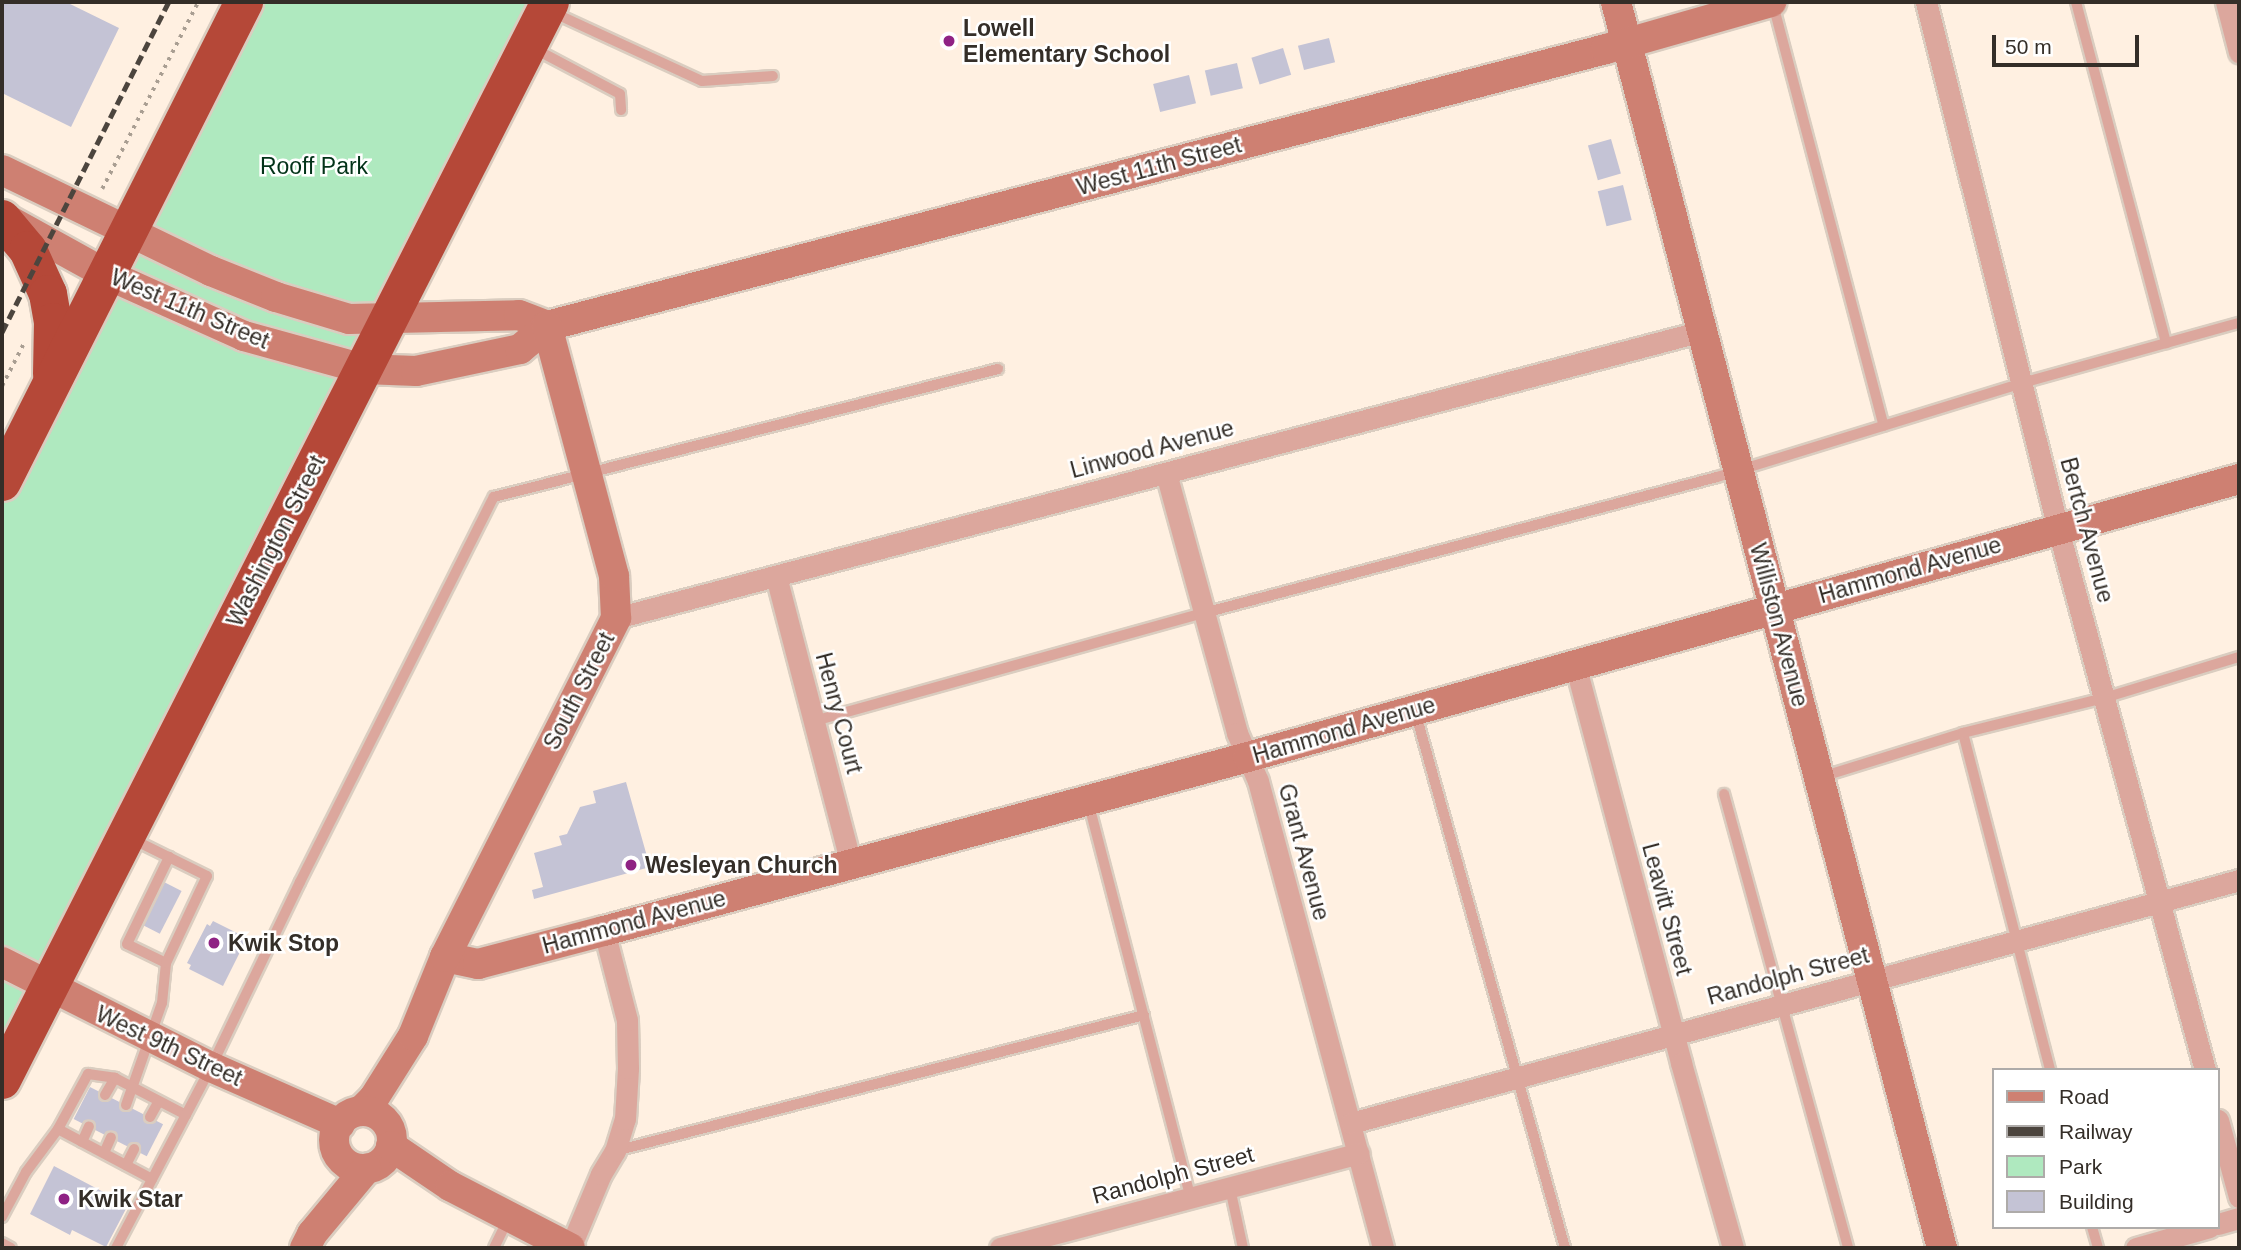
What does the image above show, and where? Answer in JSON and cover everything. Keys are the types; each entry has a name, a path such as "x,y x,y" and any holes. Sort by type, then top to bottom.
{"highway":[{"path":"2,482 244,2"},
{"name":"Washington Street","path":"2,1080 548,5"},
{"path":"2,218 28,250 48,294 53,322 51,383"}],"main road":[{"name":"Williston Avenue","path":"1616,2 1942,1248"},
{"name":"West 11th Street","path":"2,218 106,274 244,335 364,369 416,371 520,349 547,326 1626,43 1771,2"},
{"name":"West 11th Street","path":"2,170 129,229 211,271 276,297 349,319 519,315 547,326"},
{"name":"South Street","path":"308,1241 346,1128 374,1098 413,1036 445,957 616,618 614,576 547,326"},
{"name":"Hammond Avenue","path":"445,957 478,964 604,931 1248,757 2239,478"},
{"name":"West 9th Street","path":"2,962 49,988 211,1067 346,1128"},
{"name":"South Street","path":"308,1241 380,1152 409,1066 413,1036"},
{"path":"380,1152 378,1115 346,1128 348,1164 380,1152 570,1248"}],"street":[{"name":"Bertch Avenue","path":"1926,2 2058,529 2204,1068"},
{"path":"2226,2 2239,52"},
{"name":"Linwood Avenue","path":"616,618 1702,331"},
{"name":"Grant Avenue","path":"1166,473 1237,733 1258,781 1383,1248"},
{"name":"Henry Court","path":"776,576 851,863"},
{"name":"Leavitt Street","path":"1575,664 1673,1035 1734,1248"},
{"name":"Randolph Street","path":"1351,1123 2239,880"},
{"path":"570,1248 601,1174 615,1151 625,1119 627,1020 604,931"},
{"path":"2220,1127 2239,1197"},
{"name":"Randolph Street","path":"1000,1248 1359,1153"},
{"path":"2220,1223 2239,1218"},
{"path":"1066,1248 1076,1228"},
{"path":"2136,1248 2201,1229"}],"lane":[{"path":"1771,2 1884,426"},
{"path":"2076,2 2166,343"},
{"path":"548,5 702,81 773,76"},
{"path":"528,45 620,94 621,110"},
{"path":"814,721 1204,613 1739,471 2022,383 2239,323"},
{"path":"116,1248 211,1067 300,882 494,497 998,369"},
{"path":"1819,778 1963,733 2104,698 2239,657"},
{"path":"1415,710 1565,1248"},
{"path":"1963,733 2049,1068"},
{"path":"1724,794 1848,1248"},
{"path":"1088,800 1191,1198"},
{"path":"126,836 207,876 166,963 162,1003 152,1038 126,1105"},
{"path":"166,963 127,944 169,856"},
{"path":"615,1151 1144,1015"},
{"path":"2,1217 26,1172 58,1129 88,1074 114,1078 186,1115"},
{"path":"106,1095 114,1078"},
{"path":"150,1117 159,1101"},
{"path":"82,1142 89,1126"},
{"path":"58,1129 152,1179"},
{"path":"104,1153 111,1137"},
{"path":"126,1165 134,1149"},
{"path":"1230,1188 1243,1248"},
{"path":"494,1248 509,1217"},
{"path":"2093,1229 2098,1248"},
{"path":"2,1243 11,1248"}],"path":[{"path":"102,188 198,2"},
{"path":"2,386 24,341"}],"green space":[{"name":"Rooff Park","path":"244,2 550,2 2,1080 2,482"}],"building":[{"path":"2,2 66,2 119,28 71,127 2,93"},
{"path":"1329,38 1335,62 1304,70 1298,46"},
{"path":"1283,48 1291,75 1260,84 1251,58"},
{"path":"1237,63 1243,88 1211,96 1205,70"},
{"path":"1189,75 1196,103 1160,112 1153,84"},
{"path":"1611,139 1621,174 1598,180 1588,146"},
{"path":"1623,185 1632,220 1606,226 1598,191"},
{"path":"626,782 650,867 534,899 532,890 543,887 534,853 562,845 559,836 567,834 580,807 596,803 593,791"},
{"path":"162,881 182,891 160,934 140,924"},
{"path":"213,921 247,938 223,986 189,969 191,965 187,963 207,924 210,926"},
{"path":"90,1087 163,1124 147,1156 74,1119"},
{"path":"54,1166 128,1205 106,1247 72,1230 70,1235 30,1214"}],"railway":[{"path":"2,332 169,2"}],"place":[{"name":"Lowell Elementary School","path":"949,41"},
{"name":"Wesleyan Church","path":"631,865"},
{"name":"Kwik Stop","path":"214,943"},
{"name":"Kwik Star","path":"64,1199"}]}
